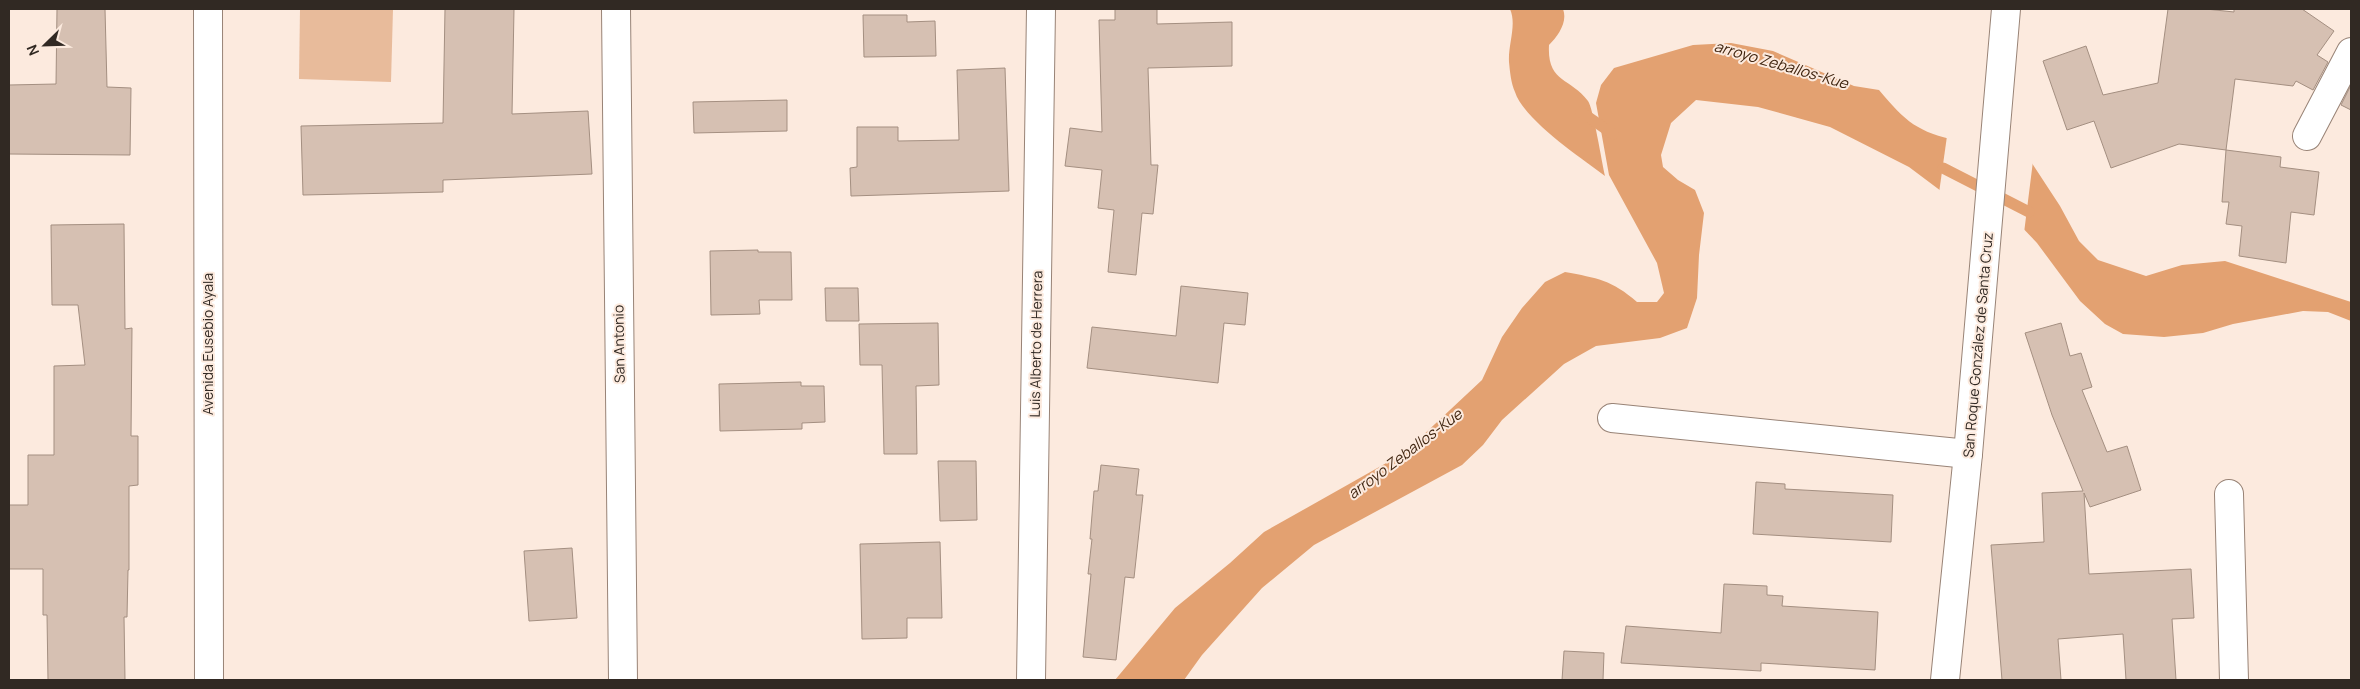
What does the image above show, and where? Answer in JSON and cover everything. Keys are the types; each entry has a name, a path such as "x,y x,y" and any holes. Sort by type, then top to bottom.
{"street":[{"name":"Avenida Eusebio Ayala","path":"208,9 209,680"},
{"name":"San Antonio","path":"616,9 623,680"},
{"name":"Luis Alberto de Herrera","path":"1031,680 1040,9"},
{"name":"San Roque González de Santa Cruz","path":"1945,680 1968,454 2006,9"},
{"path":"2307,136 2351,52"},
{"path":"1612,418 1968,454"},
{"path":"2229,494 2234,680"}],"shaded area":[{"path":"300,9 393,9 391,82 299,79"}],"water":[{"path":"1510,9 1563,9 1563,24 1559,33 1549,45 1549,57 1556,73 1581,93 1590,105 1605,176 1554,138 1520,103 1514,89 1509,62 1513,22"},
{"path":"1731,43 1773,51 1854,86 1879,90 1913,124 1933,134 1959,141 1953,200 1909,167 1830,127 1758,107 1696,100 1671,123 1661,155 1663,167 1678,180 1695,190 1704,213 1699,255 1697,298 1687,328 1660,338 1596,346 1564,364 1502,420 1483,445 1462,465 1314,545 1262,588 1202,655 1184,680 1115,680 1175,608 1264,532 1404,453 1482,380 1502,337 1522,308 1545,282 1565,272 1612,284 1637,302 1657,302 1664,293 1657,263 1609,175 1596,103 1601,85 1614,68 1693,45"},
{"path":"2022,148 2060,206 2079,241 2098,260 2146,276 2182,265 2225,261 2351,302 2351,321 2328,312 2303,311 2233,324 2203,333 2164,337 2123,334 2105,324 2080,301 2037,243 2015,220"}],"pier":[{"path":"1947,136 1961,141 1955,201 1953,203 1939,193"},
{"path":"2020,146 2024,146 2033,161 2024,233 2012,220"}],"building":[{"path":"57,9 105,9 107,87 131,88 130,155 9,154 9,85 56,84"},
{"path":"445,9 514,9 512,114 588,111 592,174 443,180 443,192 303,195 301,126 443,123"},
{"path":"1115,9 1157,9 1157,24 1232,22 1232,66 1148,68 1151,165 1158,165 1153,214 1142,213 1136,275 1108,272 1114,210 1098,208 1102,170 1065,166 1070,128 1102,132 1099,20 1115,20"},
{"path":"2168,9 2206,9 2234,12 2234,9 2302,9 2334,31 2317,55 2328,62 2313,90 2296,81 2293,86 2235,79 2226,150 2179,144 2111,168 2094,121 2067,130 2043,61 2086,46 2103,95 2158,83"},
{"path":"863,15 907,15 907,22 935,21 936,56 864,57"},
{"path":"1005,68 1009,191 851,196 850,168 857,167 857,127 898,127 898,141 959,140 957,70"},
{"path":"2351,85 2351,110 2341,105"},
{"path":"787,100 787,131 694,133 693,102"},
{"path":"2226,150 2281,157 2280,167 2319,172 2314,215 2291,212 2286,263 2239,256 2242,226 2226,224 2229,202 2222,202"},
{"path":"124,224 125,329 132,328 131,436 138,436 138,485 129,486 129,570 127,617 124,617 125,680 48,680 47,615 43,615 43,569 9,569 9,505 28,505 28,455 54,455 54,366 85,365 78,305 52,305 51,225"},
{"path":"758,250 758,252 791,252 792,300 759,300 760,314 711,315 710,251"},
{"path":"1181,286 1248,293 1245,325 1224,323 1218,383 1087,368 1092,327 1176,336"},
{"path":"825,288 858,288 859,321 826,321"},
{"path":"938,323 939,385 916,386 917,454 884,454 882,365 860,365 859,324"},
{"path":"2061,323 2070,356 2081,353 2092,387 2082,390 2107,452 2127,446 2141,490 2090,507 2084,493 2089,574 2191,569 2194,618 2172,619 2176,680 2126,680 2123,634 2058,639 2061,680 2002,680 1991,545 2044,542 2042,493 2083,491 2052,415 2025,333"},
{"path":"801,382 801,386 824,386 825,422 802,423 802,429 720,431 719,384"},
{"path":"938,461 976,461 977,520 940,521"},
{"path":"1101,465 1139,469 1136,495 1143,495 1134,578 1125,577 1116,660 1083,657 1091,574 1088,574 1094,491 1098,491"},
{"path":"1756,482 1785,484 1785,489 1893,495 1891,542 1753,534"},
{"path":"940,542 942,618 907,618 907,638 862,639 860,544"},
{"path":"572,548 577,618 529,621 524,551"},
{"path":"1724,584 1767,586 1767,595 1783,596 1782,606 1878,612 1875,670 1761,663 1761,671 1621,663 1626,626 1721,633"},
{"path":"1564,651 1604,653 1603,680 1562,680"}],"waterway":[{"path":"1581,112 1613,134"},
{"name":"arroyo Zeballos-Kue","path":"1943,168 2029,212"}]}
